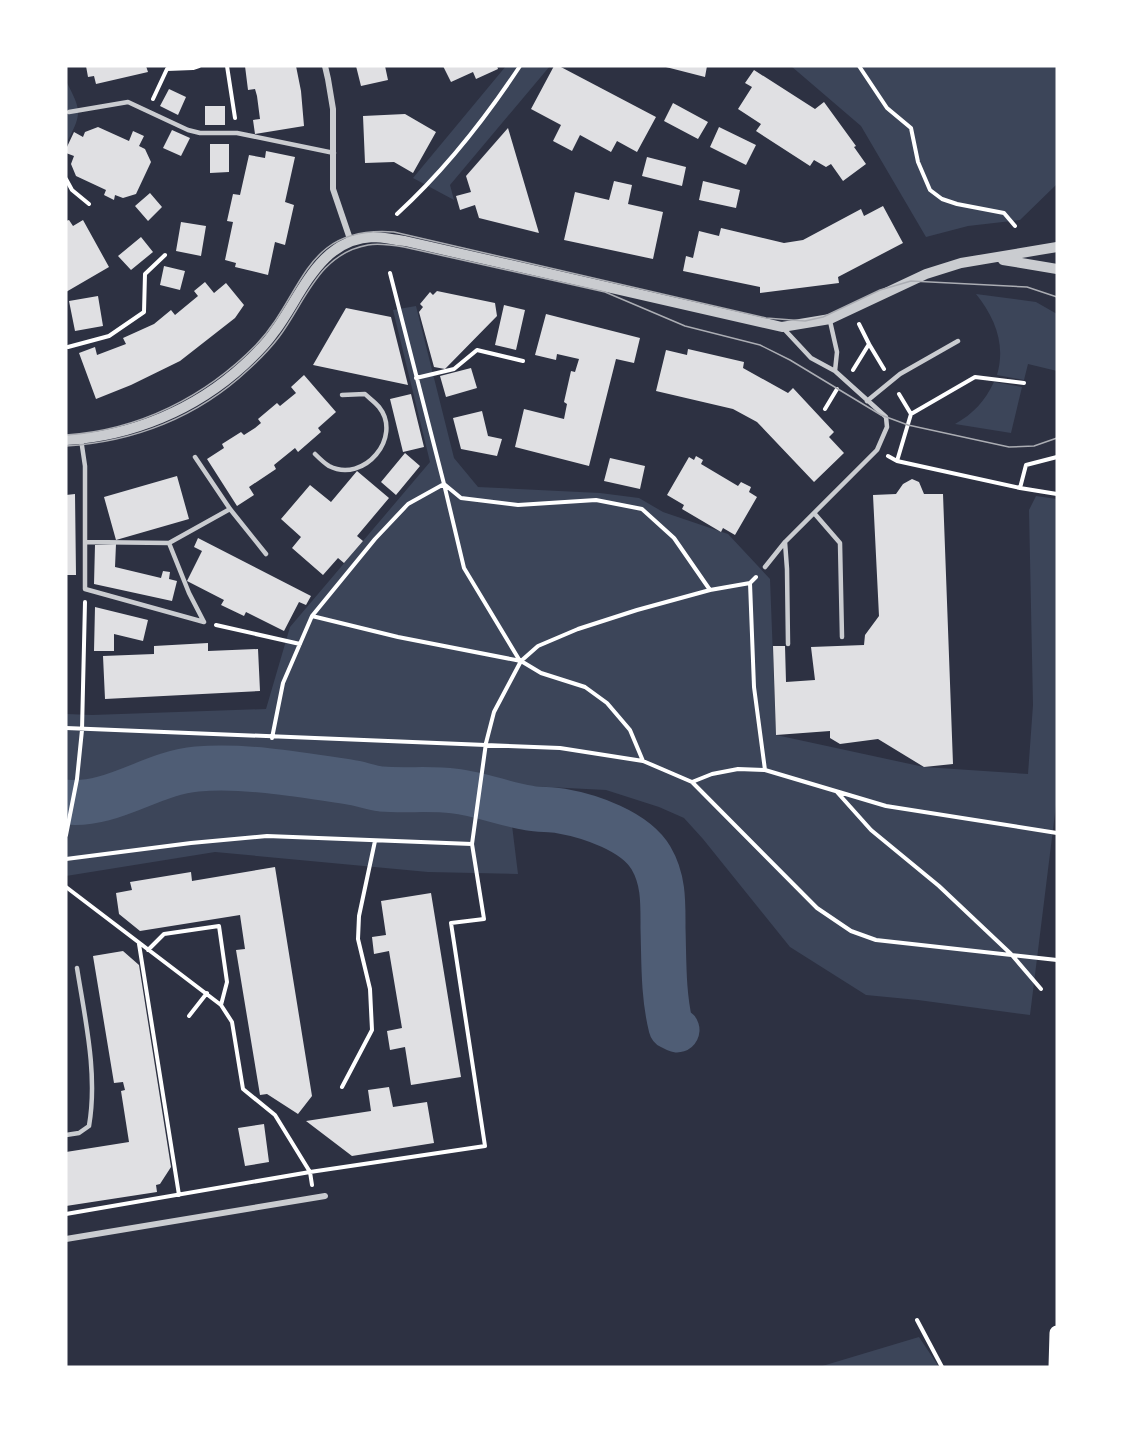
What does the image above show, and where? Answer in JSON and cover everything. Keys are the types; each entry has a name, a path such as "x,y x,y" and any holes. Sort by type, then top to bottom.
{"main road":[{"path":"1056,1367 1057,1333"}],"street":[{"path":"325,66 333,109 333,189 351,242"},
{"path":"66,440 81,440 124,432 166,417 184,409 225,382 275,332 307,280 325,258 336,249 351,242 372,237 405,241 782,327 830,319 926,274 961,263 1057,247"},
{"path":"994,258 1057,269"},
{"path":"66,1239 325,1196"}],"lane":[{"path":"69,112 128,102 188,130 200,133 237,134 334,153"},
{"path":"830,319 837,352 835,371"},
{"path":"765,567 785,542 877,450 887,428 886,417 835,371 811,358 782,327"},
{"path":"867,400 900,374 958,341"},
{"path":"315,454 330,467 351,470 370,463 383,447 387,427 380,408 365,394 342,395"},
{"path":"81,440 85,466 85,589 204,622"},
{"path":"195,457 230,509 266,554"},
{"path":"86,542 169,543 230,509"},
{"path":"814,513 840,543 842,637"},
{"path":"785,542 788,644"},
{"path":"169,543 189,593 204,622"},
{"path":"66,1135 79,1133 89,1126 92,1111 91,1063 77,968"}],"path":[{"path":"147,111 167,69 199,66"},
{"path":"227,66 237,134"},
{"path":"397,214 428,185 502,93 520,66"},
{"path":"859,66 887,108 911,128 918,162 930,190 942,199 957,204 1004,213 1015,226"},
{"path":"66,179 72,190 89,204"},
{"path":"68,347 109,336 144,312 145,274 165,255"},
{"path":"390,273 464,568 520,661"},
{"path":"416,378 454,369 477,350 523,361"},
{"path":"897,461 911,414 975,377 1024,383"},
{"path":"886,455 897,461 1057,494"},
{"path":"1020,488 1026,465 1057,457"},
{"path":"444,484 461,498 518,505 596,500 642,509 674,538 710,590"},
{"path":"272,738 284,682 312,616 375,539 408,504 444,484"},
{"path":"66,1214 310,1172 485,1146 451,923 484,919 472,844 486,744 494,712 520,661 538,646 578,629 637,610 710,590 750,583 765,567"},
{"path":"750,583 754,687 765,770"},
{"path":"66,835 77,779 82,730 85,589"},
{"path":"312,616 398,637 520,661 541,673 585,687 608,703 630,730 644,761"},
{"path":"204,622 300,644"},
{"path":"66,728 272,738 560,747 644,761 692,782 818,908 851,931 876,940 1057,960"},
{"path":"692,782 712,774 738,769 765,770 885,806 1057,833"},
{"path":"836,791 872,830 939,886 1011,954 1041,989"},
{"path":"66,859 267,836 472,844"},
{"path":"342,1086 372,1030 370,989 358,939 359,916 375,841"},
{"path":"66,887 221,1005 232,1022 243,1089 275,1115 310,1172 314,1198"},
{"path":"148,950 165,934 219,926 227,982 221,1005"},
{"path":"139,944 179,1195"},
{"path":"189,1016 207,993"},
{"path":"917,1320 942,1367"}],"shaded area":[{"path":"506,66 550,66 450,185 454,200 413,178"},
{"path":"791,66 1057,66 1057,184 1020,220 968,226 926,237 861,126"},
{"path":"66,81 78,112 66,144"},
{"path":"976,294 1036,302 1057,314 1057,371 1028,364 1024,380 997,375 1000,353 997,332 989,312"},
{"path":"416,306 454,458 478,487 600,493 639,498 663,512 728,534 770,579 776,735 924,767 1028,774 1033,705 1029,510 1036,496 1057,499 1057,797 1030,1015 866,995 790,947 684,818 659,807 606,790 507,785 518,874 428,872 215,852 66,876 66,714 266,709 290,627 430,462 393,310"},
{"path":"994,382 1022,387 1011,433 955,424 978,406"},
{"path":"919,1337 939,1367 819,1367"}],"building":[{"path":"86,66 146,66 148,72 96,84 94,76 88,77"},
{"path":"245,66 296,66 304,126 255,134 253,120 260,119 257,96 255,89 248,90"},
{"path":"356,66 385,66 388,80 361,86"},
{"path":"443,66 497,66 498,69 476,79 473,72 451,82"},
{"path":"554,66 559,66 656,117 637,152 617,141 611,152 580,135 572,151 553,141 561,125 531,109"},
{"path":"662,66 707,66 705,77"},
{"path":"754,70 815,109 824,102 856,146 854,147 866,164 843,181 831,164 826,167 814,160 810,166 756,131 761,124 738,109 752,87 745,83"},
{"path":"169,89 186,97 178,115 160,106"},
{"path":"673,103 708,122 698,139 664,121"},
{"path":"205,106 225,106 225,125 205,125"},
{"path":"405,114 436,132 413,173 394,162 365,163 363,116"},
{"path":"98,127 129,141 133,131 144,136 139,146 145,149 151,162 136,194 123,198 115,195 114,200 104,195 106,190 76,176 71,164 74,156 66,153 66,149 74,132 83,137 85,132"},
{"path":"719,127 756,145 746,165 710,147"},
{"path":"508,128 539,233 479,218 475,205 460,210 456,196 471,192 466,176"},
{"path":"172,130 190,138 181,156 163,148"},
{"path":"210,144 229,144 229,172 210,173"},
{"path":"266,151 295,157 285,202 294,205 285,245 275,242 268,275 235,267 236,263 225,260 233,222 227,221 233,194 240,195 249,155 265,158"},
{"path":"647,157 686,167 682,186 642,176"},
{"path":"614,181 632,185 628,204 663,212 653,259 564,240 575,192 609,200"},
{"path":"703,181 740,190 736,208 699,200"},
{"path":"150,193 162,207 148,221 135,206"},
{"path":"883,206 903,243 838,277 839,283 760,293 760,287 683,271 686,256 693,258 699,231 719,236 721,228 784,243 803,240 861,209 864,216"},
{"path":"69,220 73,226 83,220 109,267 66,292 66,221"},
{"path":"181,222 206,226 201,256 176,251"},
{"path":"141,237 153,252 131,270 118,256"},
{"path":"164,266 185,271 180,290 160,285"},
{"path":"205,282 214,293 226,283 244,305 235,318 180,361 96,399 79,353 95,347 97,355 126,344 123,338 154,324 171,310 175,315 198,296 194,291"},
{"path":"437,291 495,303 497,316 445,369 434,367 419,312 423,307 420,304 430,292 433,295"},
{"path":"98,296 103,326 75,331 69,301"},
{"path":"504,305 525,310 516,350 495,345"},
{"path":"346,308 391,317 408,385 313,365"},
{"path":"546,314 640,338 634,363 616,359 589,466 515,447 524,409 564,419 567,404 564,402 571,371 575,372 579,359 557,354 556,360 535,355"},
{"path":"688,349 744,362 743,368 788,393 793,388 834,432 829,437 844,453 814,482 757,422 733,409 656,391 666,350 687,355"},
{"path":"471,368 477,388 446,397 440,376"},
{"path":"304,375 336,412 318,428 321,432 298,452 295,448 274,465 276,469 249,487 254,495 237,506 207,459 224,448 222,444 241,432 244,435 255,428 261,423 258,419 277,403 280,406 296,393 291,387"},
{"path":"411,394 424,447 403,452 390,399"},
{"path":"482,411 488,436 502,439 497,456 461,449 453,418"},
{"path":"405,453 420,466 396,495 381,482"},
{"path":"696,456 703,460 701,464 738,486 741,482 751,487 749,492 757,497 735,535 723,528 721,532 682,509 684,505 667,495 689,457 694,460"},
{"path":"610,458 645,466 640,489 604,481"},
{"path":"357,471 389,498 357,536 363,541 344,563 338,558 323,575 292,548 301,537 281,519 310,485 331,502"},
{"path":"177,476 189,519 116,540 104,497"},
{"path":"912,479 919,482 924,494 943,494 953,764 924,767 878,739 840,744 830,738 830,731 776,735 773,646 785,646 786,682 815,680 811,647 864,645 865,635 879,616 873,495 896,494 903,484"},
{"path":"75,494 76,575 66,575 66,495"},
{"path":"198,538 311,596 306,605 299,602 284,631 246,612 244,616 221,605 224,600 187,581 202,551 194,547"},
{"path":"116,544 115,567 161,578 163,571 170,572 169,579 177,581 172,601 94,584 95,545"},
{"path":"95,607 148,620 143,641 114,634 114,651 94,651"},
{"path":"208,643 208,651 258,649 260,691 105,699 103,656 154,654 154,646"},
{"path":"275,867 312,1096 298,1114 267,1094 260,1095 236,950 245,949 240,915 140,931 119,914 116,893 132,890 130,882 191,872 192,881"},
{"path":"431,893 461,1077 411,1085 405,1047 390,1050 387,1031 402,1028 389,951 374,954 372,937 386,935 381,901"},
{"path":"123,951 139,965 171,1167 160,1184 156,1185 157,1192 66,1206 66,1152 129,1142 121,1091 125,1090 123,1082 114,1083 93,956"},
{"path":"389,1087 393,1107 427,1102 434,1143 352,1156 306,1121 371,1111 368,1090"},
{"path":"264,1124 269,1162 245,1166 238,1128"}],"waterway":[{"path":"66,802 99,800 180,772 236,768 296,774 381,789 454,791 533,809 573,813 598,821 634,840 644,848 655,866 661,883 663,901 667,1003 671,1027 677,1030"}],"tram line":[{"path":"66,435 93,432 145,418 193,395 236,364 256,345 272,325 309,266 323,251 341,239 364,233 394,232 766,318 805,321 823,317 880,290 911,281 1027,287 1057,297"},
{"path":"66,446 91,444 140,433 186,414 208,401 229,387 272,346 325,269 337,258 351,250 377,244 404,247 605,292 685,326 760,345 790,360 881,415 908,425 1009,447 1034,446 1057,438"}]}
